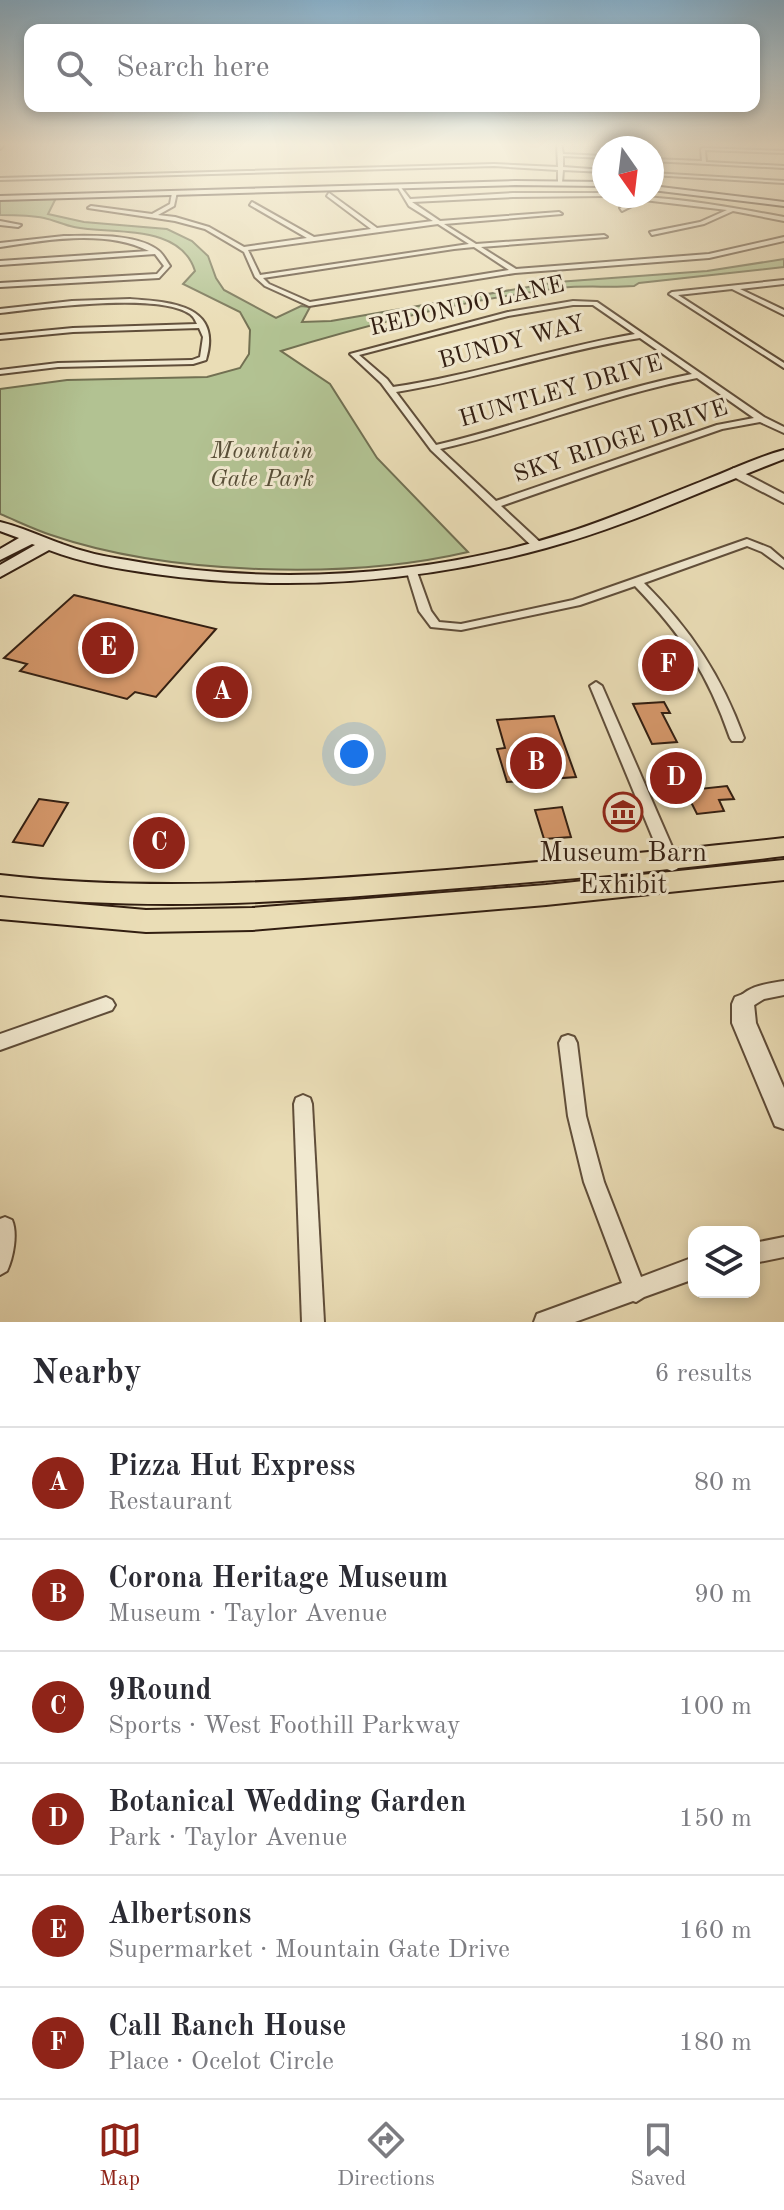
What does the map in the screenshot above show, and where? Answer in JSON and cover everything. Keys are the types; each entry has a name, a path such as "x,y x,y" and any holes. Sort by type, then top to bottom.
{"main road":[{"path":"0,526 29,539 134,565 241,576 368,576 412,572 538,546 784,454"},
{"path":"0,555 29,539"},
{"path":"0,572 48,544"},
{"path":"0,908 146,921 252,919 675,872 784,847"},
{"path":"0,885 57,893 152,897 254,896 675,872 784,870"}],"street":[{"path":"151,217 172,205"},
{"path":"253,205 313,239"},
{"path":"342,205 376,230"},
{"path":"413,205 515,271"},
{"path":"698,205 784,219"},
{"path":"91,208 207,228 243,249 258,277 267,285 309,304 515,271 709,256 784,239"},
{"path":"652,233 702,223 733,209"},
{"path":"243,249 439,222 559,214"},
{"path":"0,223 18,225"},
{"path":"258,277 473,245 604,237"},
{"path":"0,245 97,238 139,244 157,252 167,263 159,276 0,285"},
{"path":"0,263 157,252"},
{"path":"784,282 672,294 784,366"},
{"path":"734,288 784,313"},
{"path":"0,311 129,302 180,306 195,314 203,326 207,344 199,361 58,365 0,372"},
{"name":"REDONDO LANE","path":"392,390 354,354 508,314 589,302 600,306 642,335"},
{"path":"0,337 73,330 203,326"},
{"path":"642,335 761,419 784,430"},
{"name":"BUNDY WAY","path":"392,390 452,380 573,346 642,335"},
{"name":"HUNTLEY DRIVE","path":"434,448 470,441 654,383 700,375"},
{"path":"392,390 434,448 538,546"},
{"name":"SKY RIDGE DRIVE","path":"493,505 720,427 761,419"},
{"path":"734,472 784,499"},
{"path":"412,572 425,611 435,625 461,627 576,603 747,542 766,550 784,565"},
{"path":"638,583 690,638 723,695 737,738"},
{"path":"596,686 675,872"},
{"path":"784,988 760,992 743,1004 744,1023 784,1117"},
{"path":"0,1042 106,1005"},
{"path":"568,1043 577,1116 594,1182 636,1291"},
{"path":"303,1104 313,1322"},
{"path":"0,1264 5,1227"},
{"path":"760,1252 784,1247"},
{"path":"545,1322 688,1270"}],"green space":[{"name":"Mountain Gate Park","path":"0,205 53,205 48,214 84,222 167,229 192,241 208,256 224,290 276,318 301,306 310,307 302,322 331,321 557,282 707,271 784,259 784,267 634,286 570,287 526,293 420,314 281,351 330,384 377,458 468,552 369,567 258,569 149,558 98,548 44,533 0,514 0,389 67,380 207,377 240,368 249,354 250,330 240,312 183,284 195,271 187,256 161,238 74,227 33,216 0,215"}],"building":[{"path":"74,595 216,629 156,697 135,692 127,699 20,671 27,664 4,658"},
{"path":"664,702 670,713 662,713 677,742 652,744 633,704"},
{"path":"554,716 576,777 507,782 497,749 505,748 497,720"},
{"path":"727,786 734,799 719,800 724,811 697,814 690,800 676,802 671,792"},
{"path":"39,799 68,803 43,846 13,842"},
{"path":"562,807 571,837 544,839 535,810"}],"place":[{"name":"Albertsons","path":"108,648"},
{"name":"Call Ranch House","path":"668,665"},
{"name":"Pizza Hut Express","path":"222,692"},
{"name":"Corona Heritage Museum","path":"536,763"},
{"name":"Botanical Wedding Garden","path":"676,778"},
{"name":"Museum Barn Exhibit","path":"623,812"},
{"name":"9Round","path":"159,843"}]}
